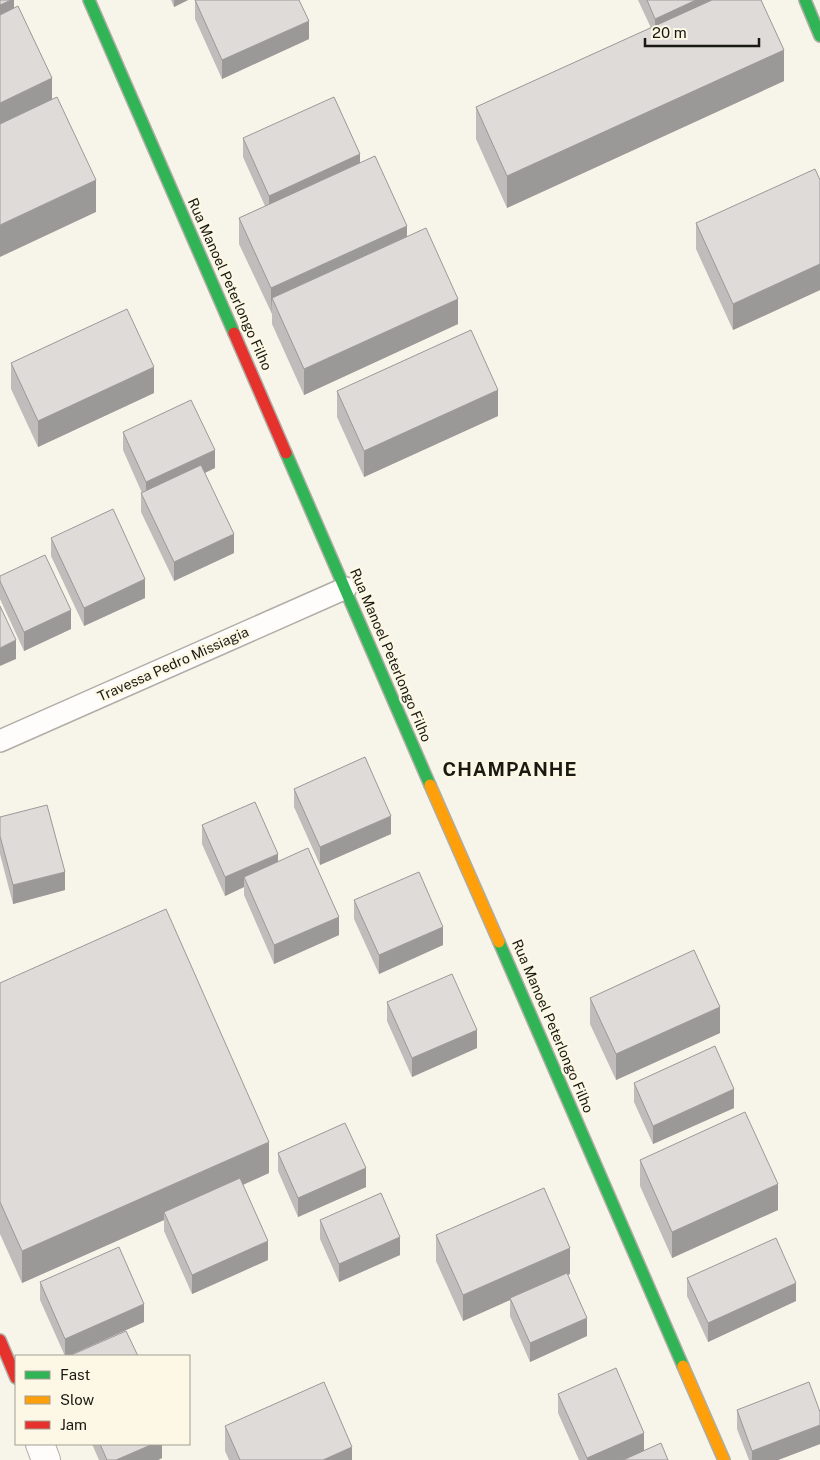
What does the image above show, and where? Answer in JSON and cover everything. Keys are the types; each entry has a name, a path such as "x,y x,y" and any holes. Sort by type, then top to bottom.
{"street":[{"name":"Rua Manoel Peterlongo Filho","path":"89,0 724,1460"},
{"path":"805,0 820,36"},
{"path":"0,1340 15,1376"},
{"path":"40,1445 46,1460"}],"lane":[{"name":"Travessa Pedro Missiagia","path":"0,741 346,588"}],"building":[{"path":"0,0 11,0 0,5"},
{"path":"195,0 299,0 309,21 222,60"},
{"path":"647,0 696,0 655,19"},
{"path":"712,0 761,0 784,50 507,176 476,107"},
{"path":"18,6 52,78 0,103 0,15"},
{"path":"57,97 96,180 0,225 0,124"},
{"path":"334,97 360,154 269,196 243,138"},
{"path":"375,156 407,226 271,288 239,218"},
{"path":"815,169 820,180 820,264 733,304 696,223"},
{"path":"426,228 458,299 304,369 272,298"},
{"path":"127,309 154,367 38,421 11,363"},
{"path":"471,330 498,390 364,451 337,391"},
{"path":"191,400 215,450 146,482 123,432"},
{"path":"201,465 234,534 174,562 141,493"},
{"path":"113,509 145,579 84,608 51,538"},
{"path":"45,555 71,610 24,632 0,581 0,576"},
{"path":"0,606 16,640 0,648"},
{"path":"365,757 391,816 320,847 294,789"},
{"path":"255,802 278,854 225,877 202,825"},
{"path":"47,805 65,872 13,885 0,836 0,817"},
{"path":"308,848 339,917 274,945 244,877"},
{"path":"419,872 443,927 379,955 354,900"},
{"path":"166,909 269,1142 22,1251 0,1202 0,983"},
{"path":"694,950 720,1007 616,1054 590,998"},
{"path":"452,974 477,1030 412,1058 387,1002"},
{"path":"715,1046 734,1089 653,1126 634,1083"},
{"path":"745,1112 778,1184 672,1232 640,1160"},
{"path":"345,1123 366,1168 298,1198 278,1153"},
{"path":"240,1178 268,1241 192,1275 164,1212"},
{"path":"544,1188 570,1248 463,1295 436,1235"},
{"path":"381,1193 400,1237 339,1264 320,1220"},
{"path":"776,1238 796,1283 708,1323 687,1278"},
{"path":"119,1247 144,1304 65,1339 40,1282"},
{"path":"567,1273 587,1318 530,1343 510,1298"},
{"path":"126,1331 138,1355 71,1355"},
{"path":"616,1368 644,1433 587,1458 558,1394"},
{"path":"324,1382 352,1447 323,1460 240,1460 225,1426"},
{"path":"809,1382 820,1412 820,1425 752,1451 737,1410"},
{"path":"661,1443 668,1460 623,1460"},
{"path":"100,1445 151,1445 116,1460 107,1460"}],"traffic: fast":[{"path":"89,0 234,333"},
{"path":"805,0 820,36"},
{"path":"286,453 430,785"},
{"path":"499,942 683,1366"}],"traffic: slow":[{"path":"430,785 499,942"},
{"path":"683,1366 724,1460"}],"traffic: jam":[{"path":"234,333 286,453"},
{"path":"0,1340 15,1376"}],"district":[{"name":"CHAMPANHE","path":"510,769"}]}
